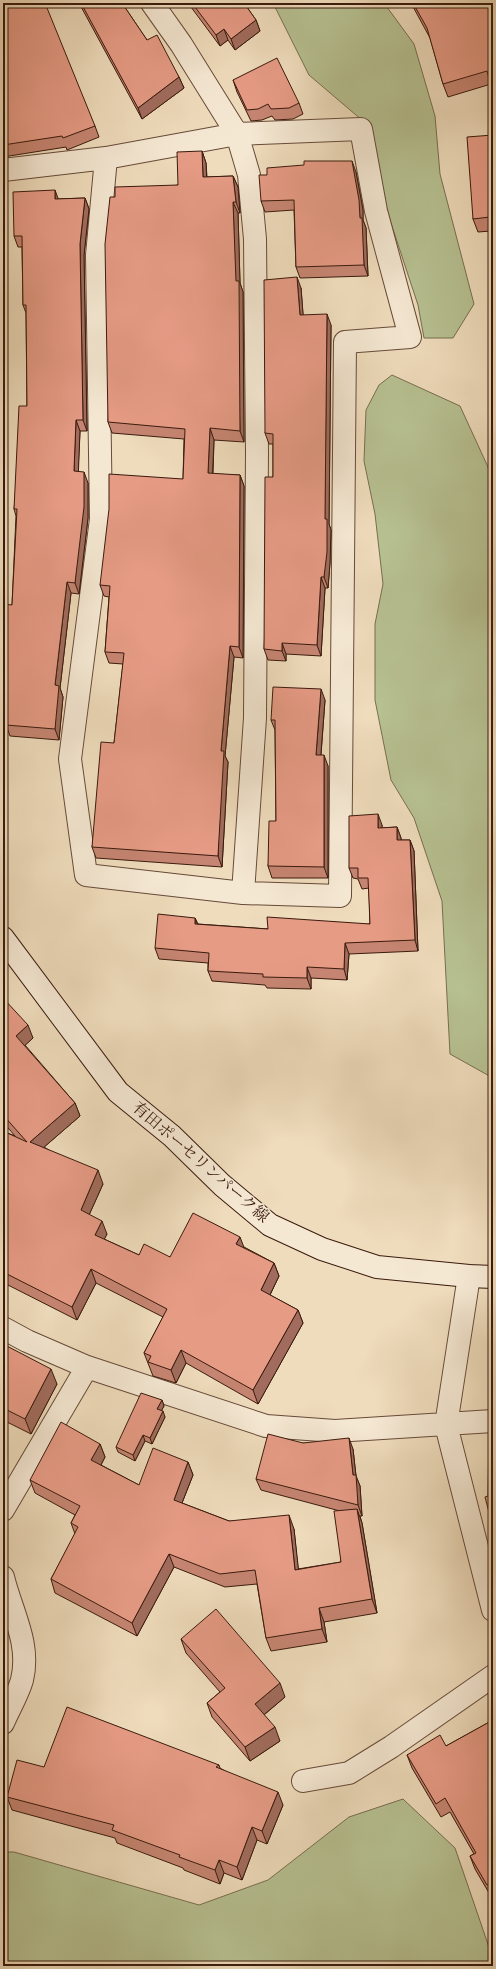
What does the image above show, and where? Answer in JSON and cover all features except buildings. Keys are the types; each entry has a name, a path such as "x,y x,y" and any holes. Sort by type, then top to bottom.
{"street":[{"path":"152,3 181,44 237,134 249,175 255,239 257,445 255,718 243,893"},
{"path":"3,170 106,158 237,134 361,129 376,212 410,337 345,342 340,896 243,893 86,875 70,759 101,518 97,255 106,158"},
{"name":"有田ポーセリンパーク線","path":"3,938 118,1092 172,1136 222,1185 270,1225 322,1249 377,1267 493,1277"},
{"path":"468,1276 446,1425 493,1610"},
{"path":"3,1328 28,1341 87,1367 266,1426 335,1431 493,1421"},
{"path":"3,1510 87,1367"},
{"path":"3,1577 20,1629 24,1656 22,1680 3,1723"},
{"path":"303,1781 349,1773 391,1747 493,1676"}],"green space":[{"path":"273,3 384,3 414,44 435,116 440,174 474,304 453,338 424,338 418,305 388,214 363,121 309,75"},
{"path":"392,375 460,406 493,478 493,1078 450,1054 442,901 414,818 391,780 375,700 375,624 383,584 375,514 364,461 366,410 379,385"},
{"path":"403,1799 455,1848 491,1953 491,1966 3,1966 3,1852 14,1852 199,1905 268,1880 349,1817"}]}
